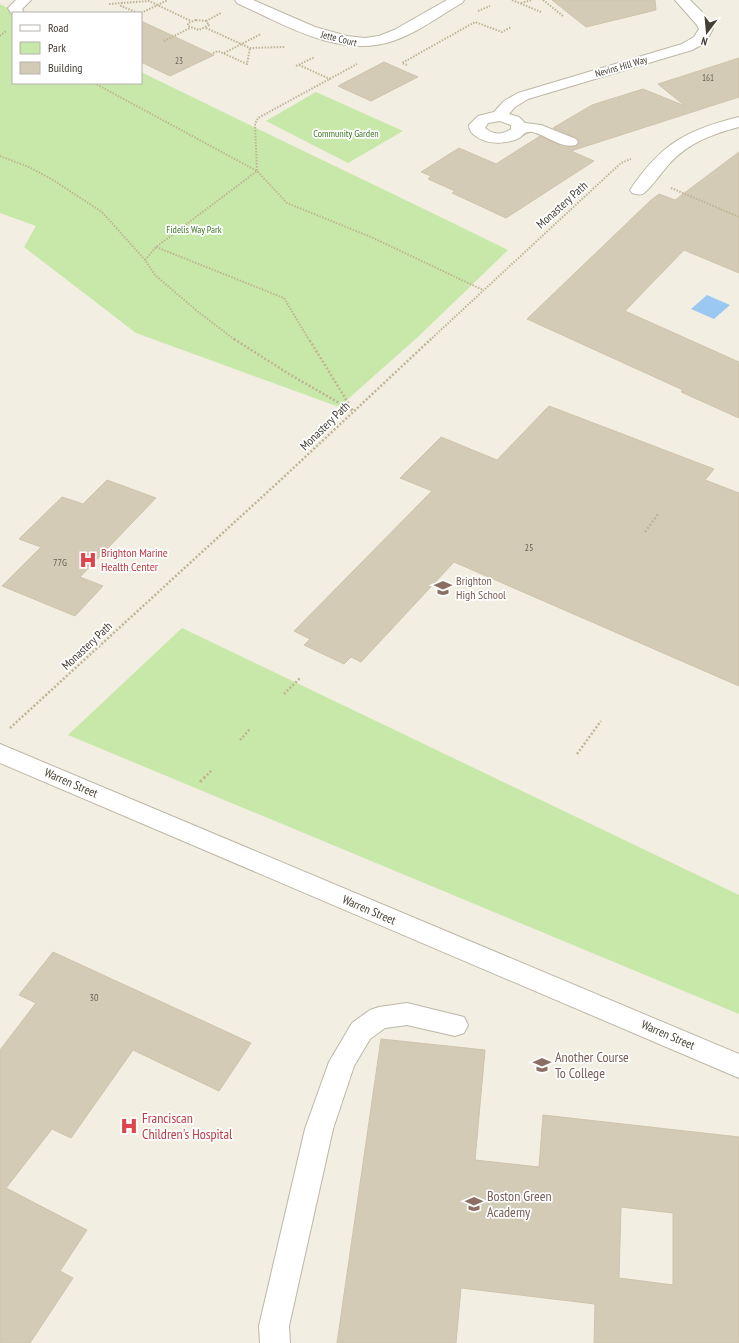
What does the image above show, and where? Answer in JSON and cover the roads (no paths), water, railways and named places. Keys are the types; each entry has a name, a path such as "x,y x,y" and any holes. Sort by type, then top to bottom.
{"street":[{"path":"16,12 15,8 24,0"},
{"name":"Jette Court","path":"242,0 332,38 363,43 382,40 404,30 457,0"},
{"name":"Nevins Hill Way","path":"500,116 506,105 523,96 687,47 700,40 706,29 704,23 702,19 682,0"},
{"path":"520,127 516,134 504,138 483,135 477,129 477,125 483,119 500,116 515,122 520,127 536,128 570,142"},
{"path":"643,184 667,156 684,142 706,132 739,122"},
{"name":"Warren Street","path":"0,753 739,1066"},
{"path":"275,1343 274,1326 318,1137 342,1062 361,1031 379,1018 407,1014 455,1025"}],"water":[{"path":"707,295 730,305 714,319 691,309"}],"place":[{"name":"Brighton Marine Health Center","path":"88,560"},
{"name":"Brighton High School","path":"443,588"},
{"name":"Another Course To College","path":"542,1065"},
{"name":"Franciscan Children's Hospital","path":"129,1126"},
{"name":"Boston Green Academy","path":"474,1204"}],"park label":[{"name":"Community Garden","path":"346,133"},
{"name":"Fidelis Way Park","path":"194,229"}]}
